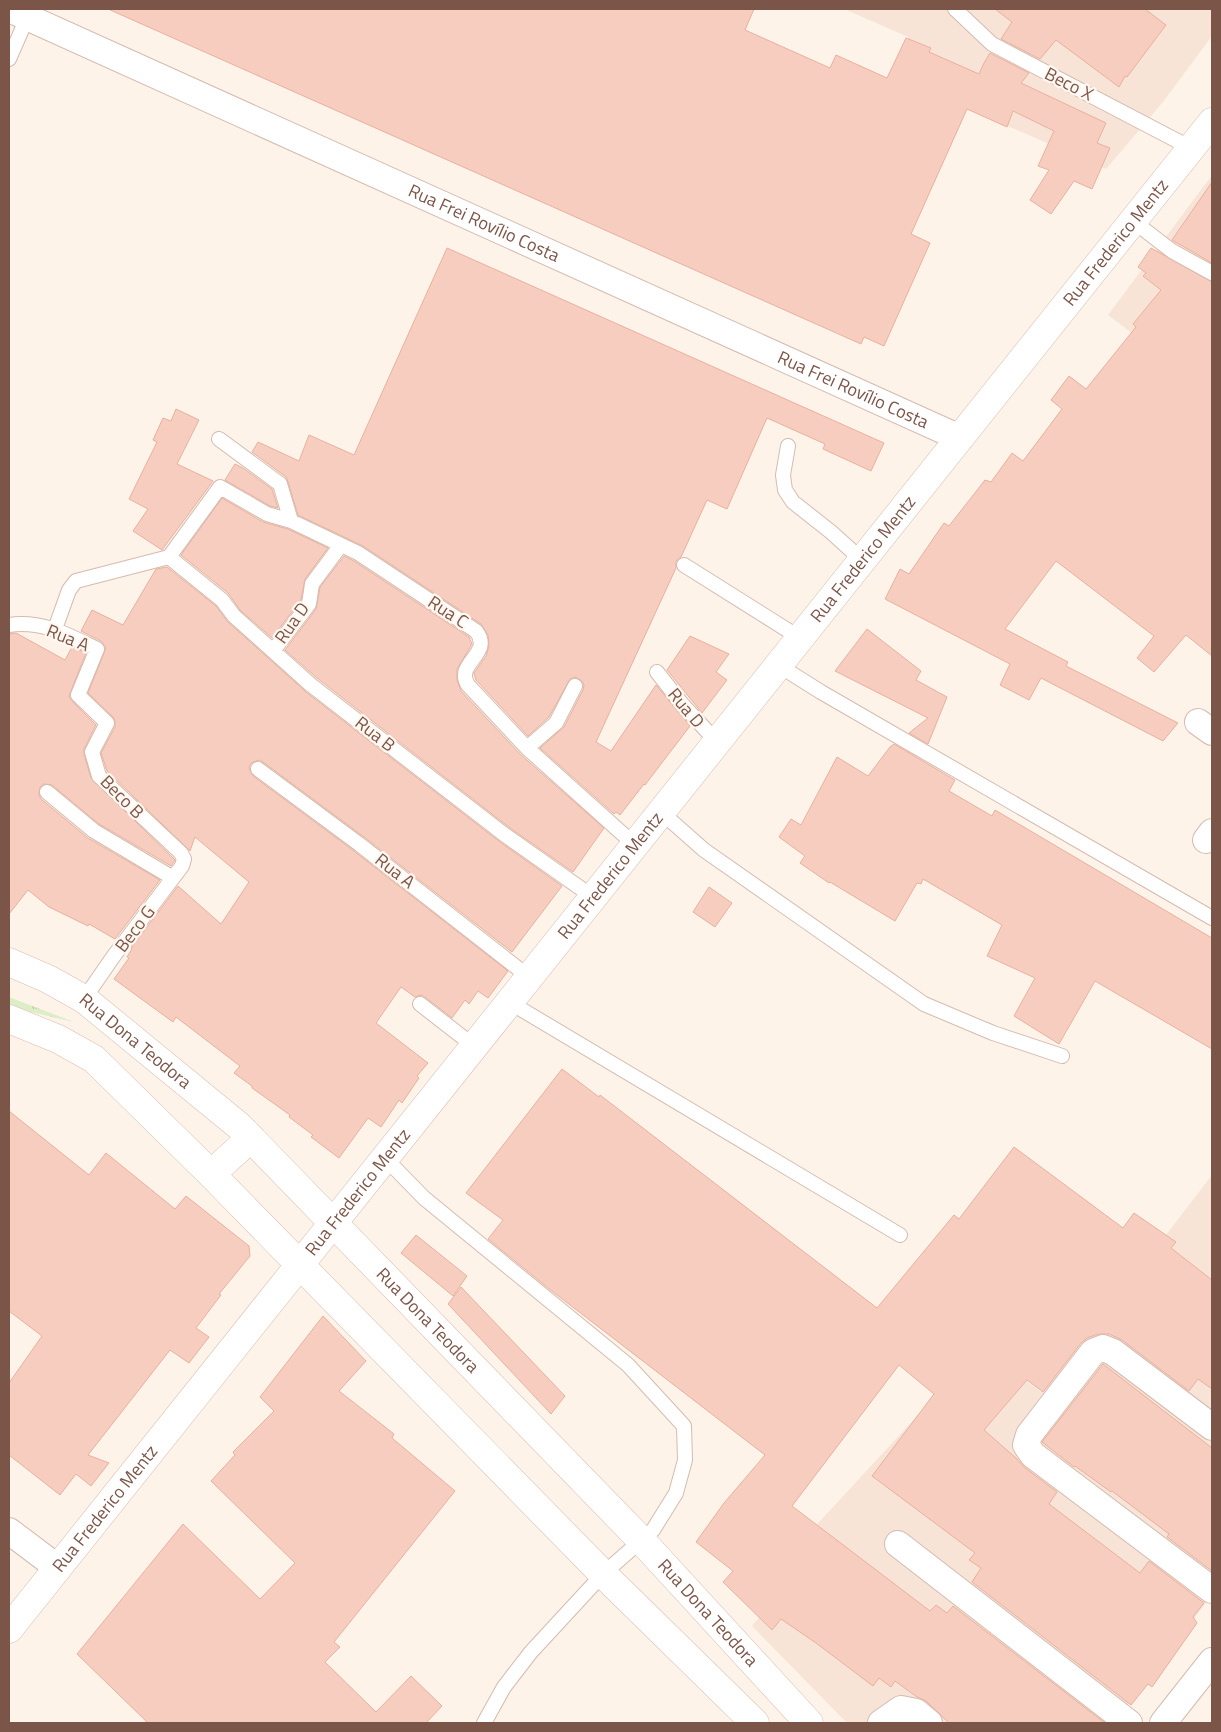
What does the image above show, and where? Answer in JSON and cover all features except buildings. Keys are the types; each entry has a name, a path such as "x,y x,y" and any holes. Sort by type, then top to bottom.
{"main road":[{"name":"Rua Frederico Mentz","path":"9,1629 1212,122"},
{"name":"Rua Dona Teodora","path":"9,962 48,979 84,999 251,1138 642,1540 809,1723"},
{"path":"9,1020 58,1039 94,1059 300,1265 603,1574 755,1723"},
{"path":"210,1174 251,1138"}],"street":[{"name":"Rua Frei Rovílio Costa","path":"18,13 960,438"},
{"path":"1212,1427 1113,1352 1103,1348 1093,1352 1029,1435 1026,1445 1033,1455 1212,1590"},
{"path":"9,1531 58,1568"},
{"path":"898,1544 1129,1723"},
{"path":"1163,1723 1212,1661"},
{"path":"881,1723 901,1709 916,1712 929,1723"}],"lane":[{"name":"Beco X","path":"955,9 992,44 1191,148"},
{"path":"9,59 18,13"},
{"path":"1133,221 1172,251 1212,273"},
{"path":"219,439 280,484 291,521"},
{"path":"788,446 783,475 784,490 793,502 862,560"},
{"name":"Rua C","path":"170,557 220,488 267,514 291,521 358,552 481,636 482,643 480,649 464,674 465,680 527,748 635,844"},
{"name":"Rua D","path":"273,651 309,604 312,584 341,545"},
{"path":"55,629 69,590 76,581 170,557"},
{"name":"Rua B","path":"170,557 222,600 234,616 311,685 504,835 593,897"},
{"path":"684,566 800,638"},
{"name":"Rua A","path":"9,625 20,623 55,629 97,649"},
{"name":"Beco B","path":"97,649 78,695 107,723 92,752 99,776 181,853 184,860"},
{"path":"778,665 821,692 1212,918"},
{"name":"Rua D","path":"658,672 682,704 717,742"},
{"path":"527,748 556,723 576,686"},
{"name":"Rua A","path":"258,769 359,844 530,977"},
{"path":"47,792 94,830 173,878"},
{"path":"661,812 704,850 924,1004 992,1033 1062,1056"},
{"name":"Beco G","path":"84,999 113,957 182,866 184,860"},
{"path":"509,1002 900,1235"},
{"path":"420,1004 474,1046"},
{"path":"385,1158 424,1198 628,1365 684,1426 685,1460 676,1493 653,1530 603,1574 531,1652 504,1686 484,1723"}],"shaded area":[{"path":"844,9 1212,9 1212,36 1163,102 1106,169 889,74 908,37"},
{"path":"1212,175 1212,393 1108,315"},
{"path":"1212,1175 1212,1595 1114,1723 847,1723 752,1626 797,1573 783,1561 981,1347 1041,1392 1099,1322"}],"green space":[{"path":"9,997 74,1022 9,1007"}]}
